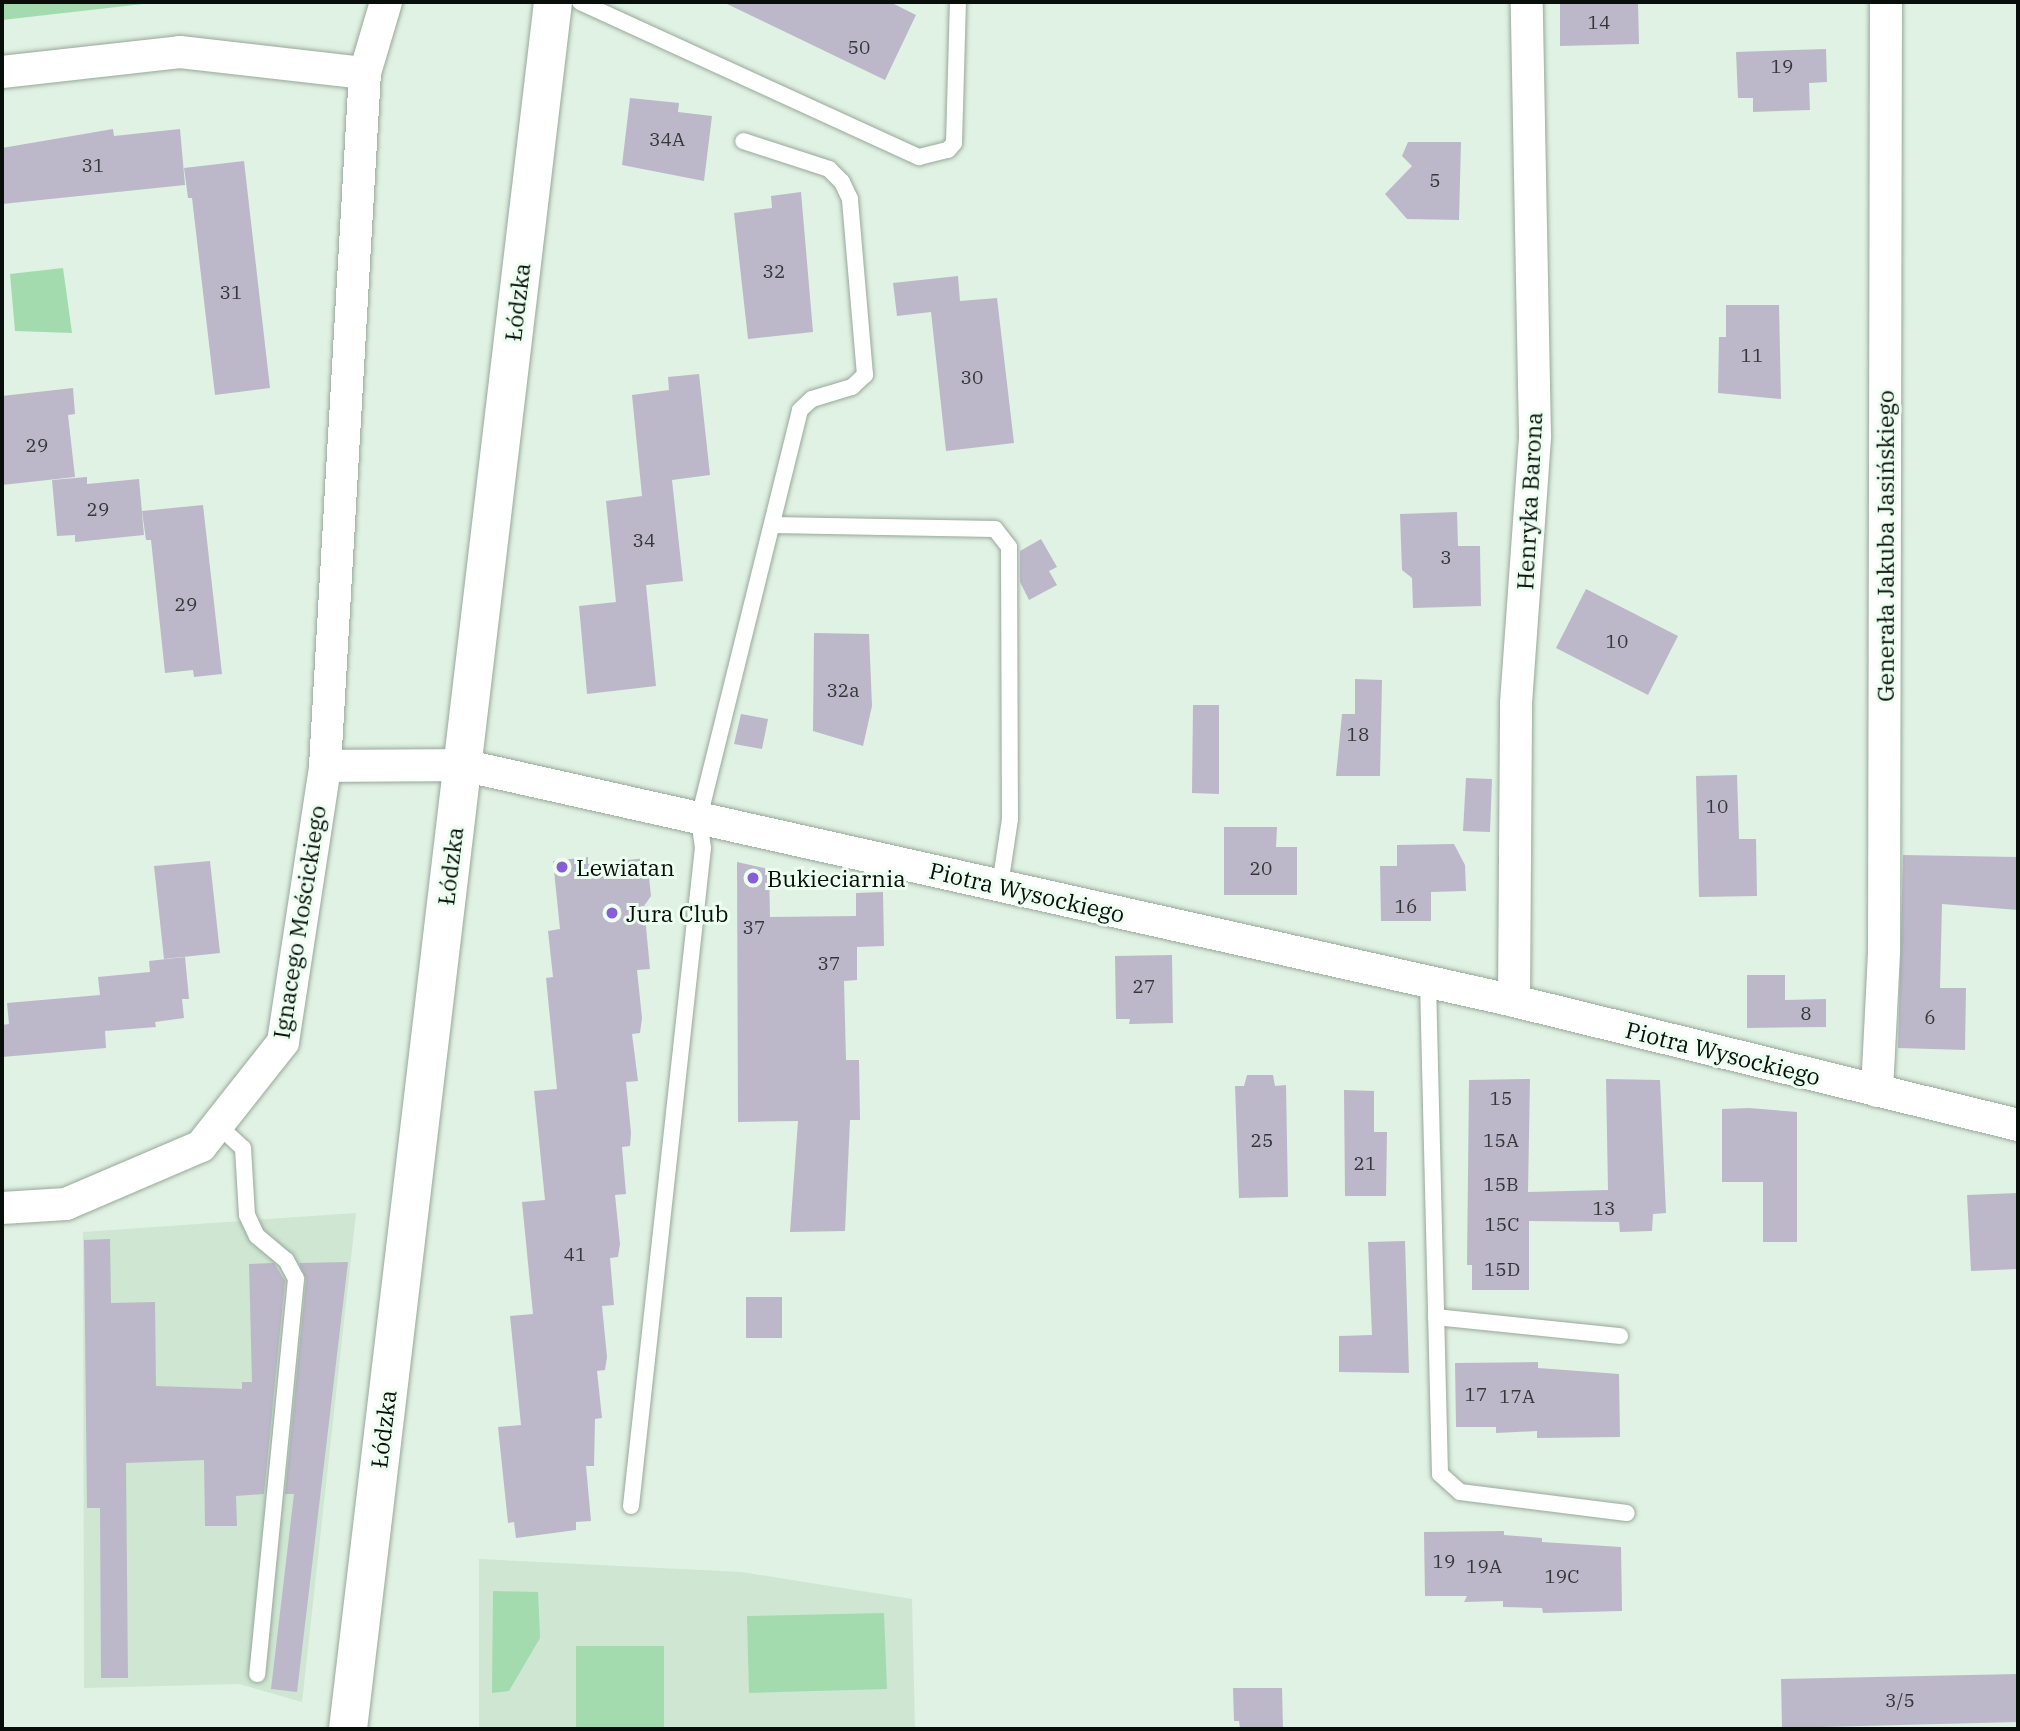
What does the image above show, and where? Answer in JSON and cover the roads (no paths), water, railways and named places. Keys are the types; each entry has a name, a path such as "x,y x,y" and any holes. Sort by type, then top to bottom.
{"street":[{"name":"Ignacego Mościckiego","path":"2,1208 66,1204 201,1146 283,1042 324,766 365,73 386,2"},
{"name":"Łódzka","path":"348,1729 553,2"},
{"name":"Henryka Barona","path":"1514,1001 1516,703 1535,436 1527,2"},
{"name":"Generała Jakuba Jasińskiego","path":"1877,1091 1884,938 1886,2"},
{"path":"2,72 180,52 365,73"},
{"path":"324,766 462,765"},
{"name":"Piotra Wysockiego","path":"462,765 1514,1001 2018,1125"}],"lane":[{"path":"580,2 919,157 948,150 954,143 958,2"},
{"path":"631,1506 703,848 699,818 800,410 812,399 852,387 864,375 850,198 842,182 829,169 743,141"},
{"path":"772,525 995,529 1009,547 1010,819 1000,886"},
{"path":"1428,983 1440,1474 1460,1492 1627,1513"},
{"path":"218,1125 243,1148 247,1215 257,1236 286,1260 296,1279 257,1674"},
{"path":"1436,1317 1620,1336"}],"place":[{"name":"Lewiatan","path":"562,867"},
{"name":"Bukieciarnia","path":"753,878"},
{"name":"Jura Club","path":"612,913"}]}
